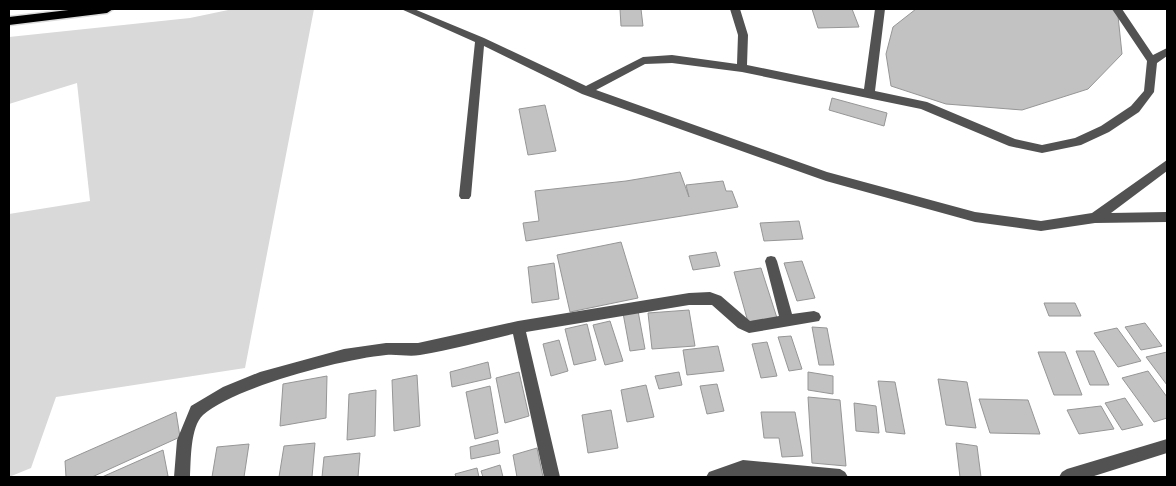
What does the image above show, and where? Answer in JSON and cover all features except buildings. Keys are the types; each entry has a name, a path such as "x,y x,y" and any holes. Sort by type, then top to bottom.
{"highway":[{"path":"9,21 107,9"}],"street":[{"path":"406,9 480,40 586,91 826,176 975,217 1041,226 1095,218 1167,217"},
{"path":"735,9 743,34 742,68"},
{"path":"869,92 880,9"},
{"path":"586,91 643,61 672,59 742,68 869,92 924,105 1013,143 1042,149 1077,142 1105,130 1135,108 1149,92 1152,61 1117,9"},
{"path":"465,196 480,40"},
{"path":"1152,61 1167,51"},
{"path":"1095,218 1167,165"},
{"path":"771,261 786,322"},
{"path":"182,477 184,440 196,411 228,392 267,377 344,356 386,349 418,349 518,328 689,299 711,298 724,304 729,313 740,324 749,327 814,317"},
{"path":"518,328 552,477"},
{"path":"1067,477 1167,446"},
{"path":"714,477 743,468 840,477"}],"shaded area":[{"path":"233,9 314,9 245,368 56,397 31,468 9,477 9,214 90,201 77,83 9,104 9,37 190,18"}]}
